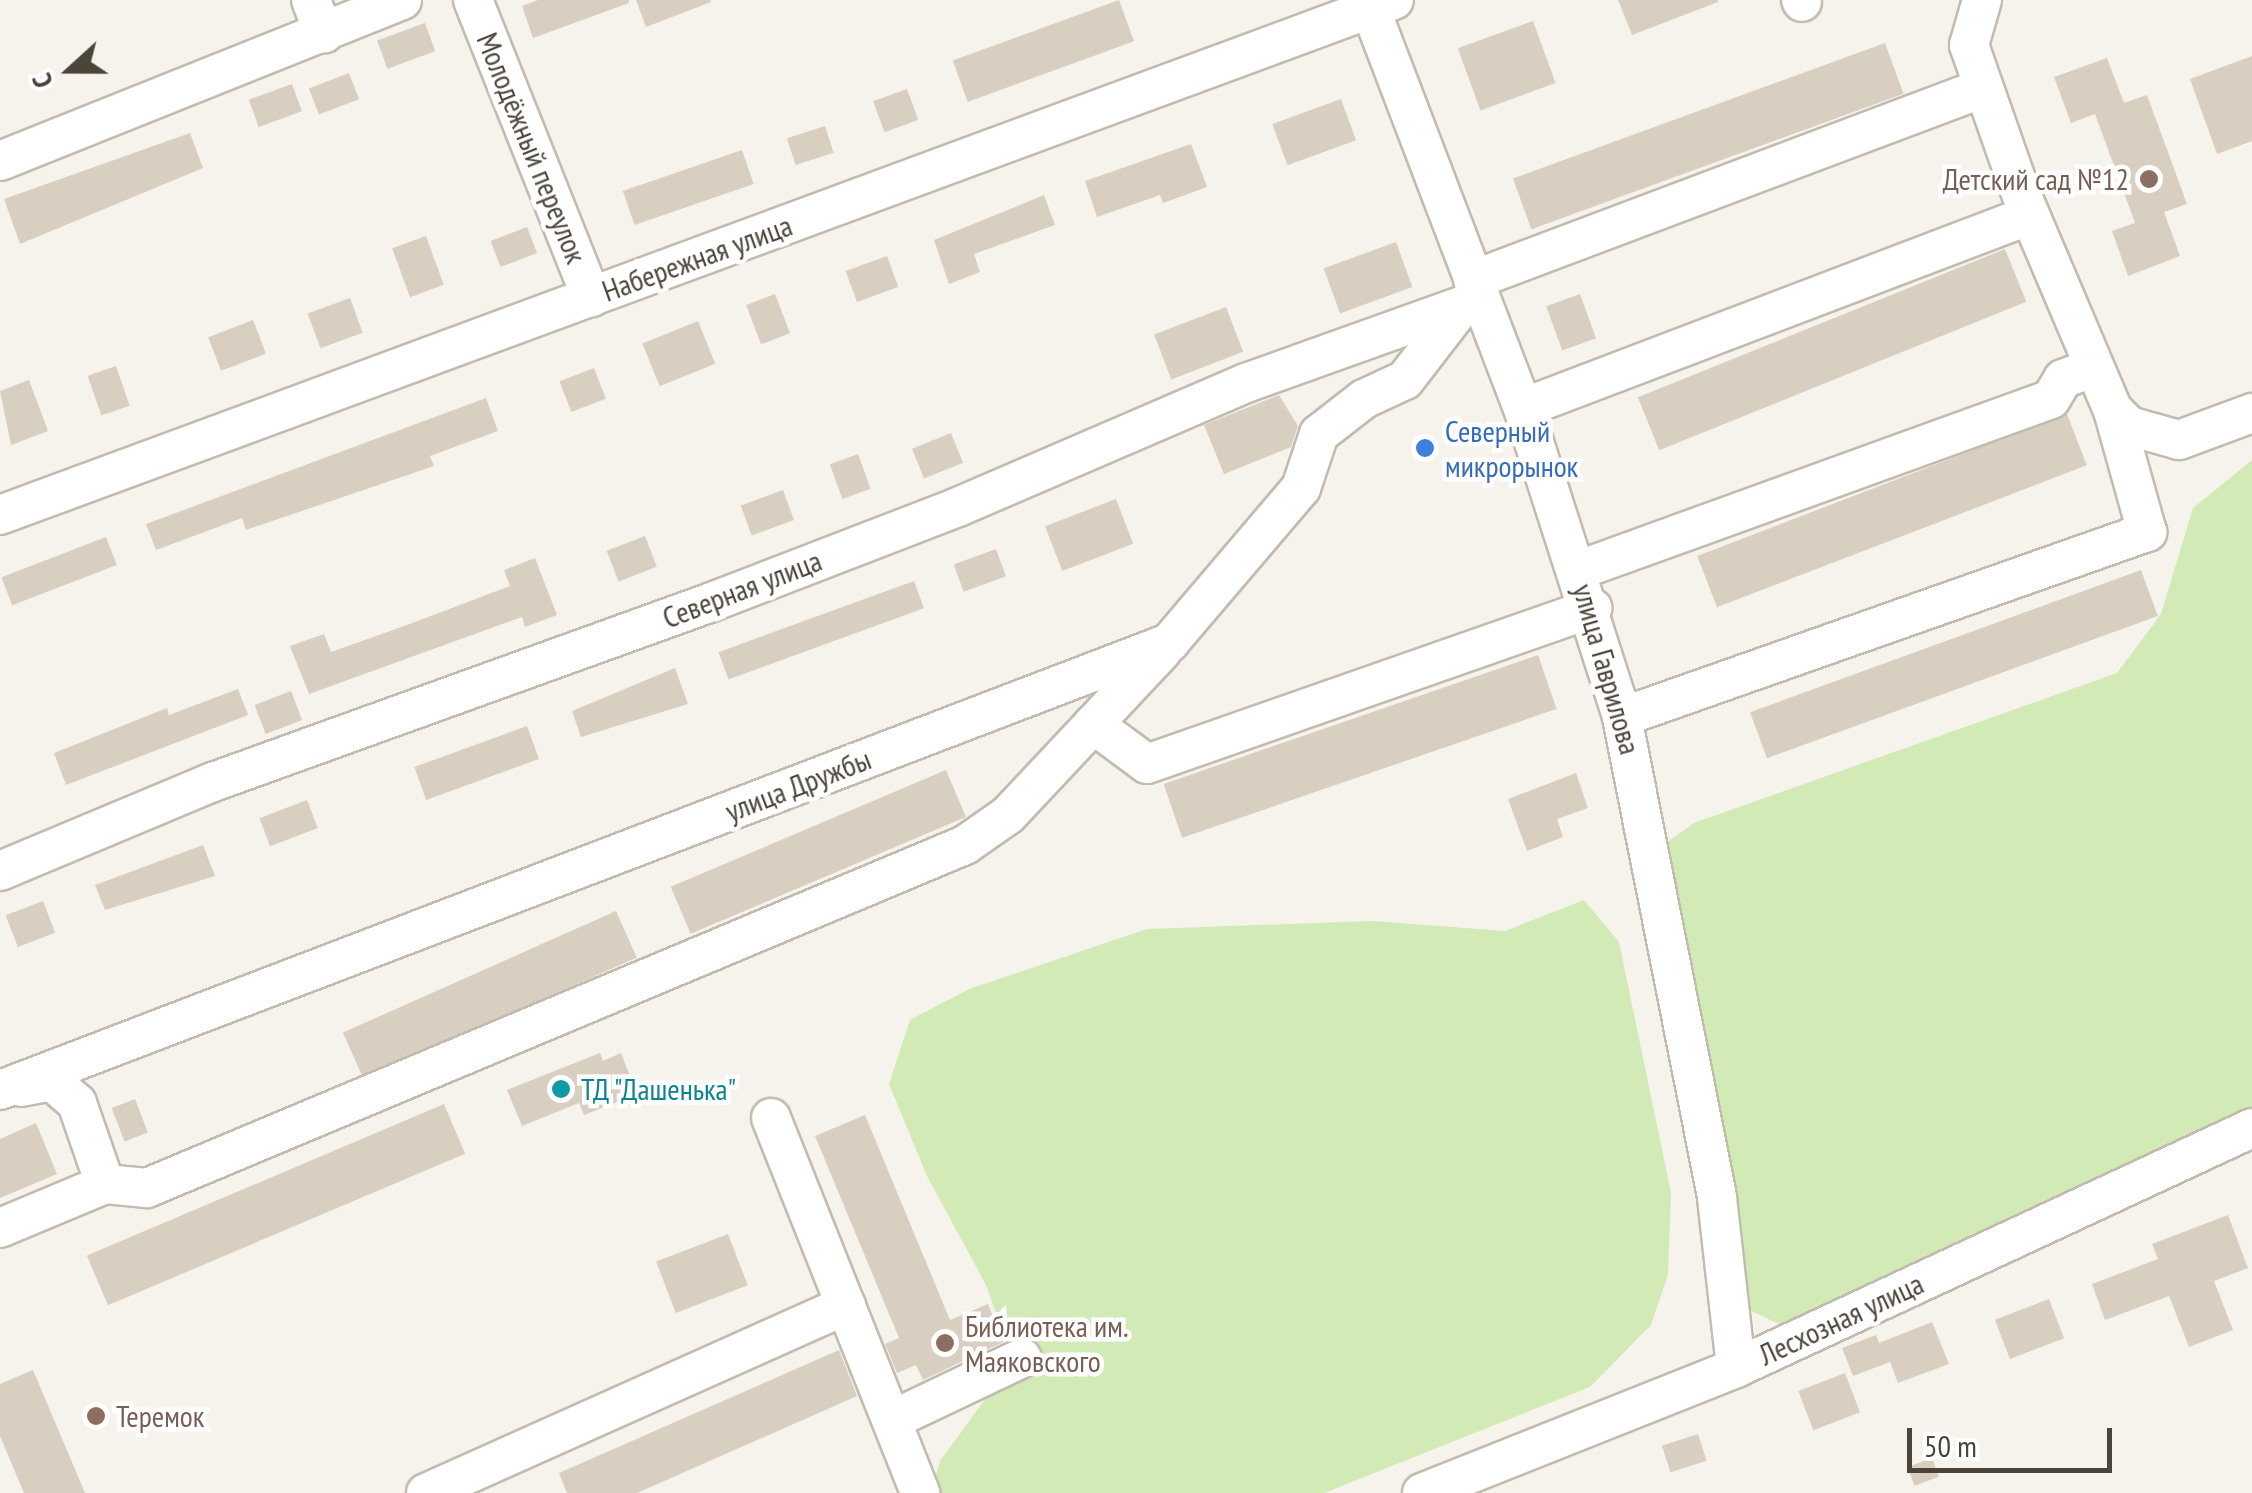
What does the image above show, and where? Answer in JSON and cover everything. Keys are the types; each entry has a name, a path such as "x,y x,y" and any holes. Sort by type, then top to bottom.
{"street":[{"path":"0,162 318,17 402,0"},
{"name":"Молодёжный переулок","path":"473,0 591,297"},
{"path":"1622,717 2148,532 2112,410 2030,215 1968,46 1982,0"},
{"name":"Набережная улица","path":"0,515 1378,4"},
{"name":"улица Гаврилова","path":"1378,4 1472,295 1523,408 1579,570 1622,717 1717,1198 1736,1368"},
{"name":"Северная улица","path":"0,871 214,782 729,595 1134,435 1246,383 1983,88"},
{"path":"1523,408 2030,215"},
{"name":"улица Дружбы","path":"0,1091 1169,643 1301,488 1319,434 1364,399 1405,380 1472,295"},
{"path":"1579,570 2051,399 2063,379 2094,367"},
{"path":"2112,410 2128,426 2179,440 2252,413"},
{"path":"1092,724 1146,764 1592,608"},
{"path":"0,1228 105,1184 147,1188 965,845 1008,815 1169,643"},
{"path":"0,1091 52,1081 77,1104 105,1184"},
{"path":"771,1118 920,1493"},
{"name":"Лесхозная улица","path":"1422,1493 1736,1368 2252,1128"},
{"path":"426,1493 846,1305"},
{"path":"892,1420 1022,1358"}],"green space":[{"path":"2252,460 2252,1142 1781,1325 1749,1310 1740,1226 1667,842 1694,823 2117,673 2161,614 2193,508"},
{"path":"1584,900 1619,942 1671,1193 1668,1275 1651,1325 1590,1387 1324,1493 931,1493 940,1461 1013,1361 986,1285 927,1176 889,1084 910,1020 969,989 1147,929 1373,921 1505,931"}],"building":[{"path":"538,0 629,3 533,38 522,6"},
{"path":"636,0 710,0 711,2 646,27"},
{"path":"1119,0 1134,41 968,102 953,61"},
{"path":"1618,0 1718,0 1718,2 1632,35"},
{"path":"1533,21 1556,83 1480,110 1458,48"},
{"path":"425,23 435,51 387,69 377,40"},
{"path":"1885,43 1903,94 1531,229 1513,178"},
{"path":"2252,56 2252,141 2217,154 2190,79"},
{"name":"Детский сад №12","path":"2107,58 2124,103 2147,95 2187,204 2164,212 2180,256 2128,276 2112,231 2135,223 2095,114 2071,123 2054,77"},
{"path":"349,73 359,99 319,115 309,88"},
{"path":"292,84 302,111 259,127 249,100"},
{"path":"907,89 918,120 884,132 873,101"},
{"path":"1341,99 1356,140 1287,165 1272,124"},
{"path":"825,126 834,153 796,165 787,138"},
{"path":"190,133 203,168 20,244 4,199"},
{"path":"1191,144 1207,187 1163,203 1160,195 1097,217 1085,181"},
{"path":"742,150 754,184 635,225 623,191"},
{"path":"1044,195 1055,225 974,254 980,272 949,284 934,240"},
{"path":"527,227 537,253 501,267 491,241"},
{"path":"426,236 444,285 410,297 392,248"},
{"path":"1396,242 1412,287 1340,313 1324,268"},
{"path":"2005,249 2026,302 1659,450 1638,397"},
{"path":"887,256 898,287 857,302 846,271"},
{"path":"775,294 790,333 761,344 746,305"},
{"path":"1580,294 1596,338 1562,350 1546,306"},
{"path":"350,298 363,333 320,348 308,313"},
{"path":"1226,307 1243,352 1171,379 1154,335"},
{"path":"253,320 266,354 221,371 208,337"},
{"path":"698,321 715,364 660,386 642,343"},
{"path":"116,366 130,406 101,415 88,376"},
{"path":"594,368 606,399 571,412 559,381"},
{"path":"29,380 48,431 11,445 0,391"},
{"path":"1279,395 1298,426 1291,447 1224,474 1204,425"},
{"path":"486,398 498,431 430,456 434,466 246,530 242,518 156,550 146,524"},
{"path":"2067,414 2087,465 1717,607 1697,556"},
{"path":"951,433 963,463 924,478 912,449"},
{"path":"858,454 871,489 842,499 830,464"},
{"path":"783,490 794,520 752,535 741,505"},
{"path":"1116,499 1133,544 1062,571 1045,526"},
{"path":"645,536 657,567 619,582 607,551"},
{"path":"106,537 117,565 12,605 1,577"},
{"path":"996,549 1006,576 964,592 954,564"},
{"path":"535,558 557,615 525,627 522,617 309,694 290,646 324,634 331,652 407,625 510,586 504,570"},
{"path":"2141,570 2158,616 1767,758 1750,712"},
{"path":"914,581 924,608 728,679 719,652"},
{"path":"1538,655 1557,709 1182,838 1164,784"},
{"path":"675,668 688,704 581,737 572,711"},
{"path":"238,689 248,715 66,785 54,753 167,708 169,715"},
{"path":"291,691 302,720 266,734 255,705"},
{"path":"527,726 539,759 426,800 414,767"},
{"path":"946,770 966,817 691,934 671,887"},
{"path":"1576,773 1588,808 1557,819 1563,837 1527,851 1508,799"},
{"path":"307,800 318,828 270,846 259,818"},
{"path":"203,845 215,876 105,910 95,885"},
{"path":"43,901 55,933 18,947 6,915"},
{"path":"616,911 637,958 364,1079 343,1033"},
{"name":"ТД \"Дашенька\"","path":"600,1053 603,1061 621,1053 637,1094 584,1115 579,1103 522,1126 507,1090"},
{"path":"135,1099 148,1133 125,1142 112,1108"},
{"path":"444,1104 465,1154 108,1305 87,1256"},
{"path":"865,1115 950,1320 988,1304 1003,1342 923,1380 916,1365 897,1373 885,1344 899,1338 815,1136"},
{"path":"36,1123 57,1174 0,1198 0,1139"},
{"path":"2228,1215 2248,1268 2214,1281 2233,1330 2189,1347 2169,1296 2105,1320 2092,1284 2158,1259 2152,1244"},
{"path":"728,1234 748,1285 676,1313 656,1262"},
{"path":"2049,1299 2064,1338 2010,1359 1995,1320"},
{"path":"1932,1322 1949,1364 1898,1383 1890,1362 1853,1376 1842,1348 1876,1335 1879,1343"},
{"path":"839,1350 857,1396 637,1493 567,1493 559,1473"},
{"path":"33,1370 85,1493 24,1493 0,1436 0,1384"},
{"path":"1845,1373 1860,1412 1813,1430 1798,1391"},
{"path":"1698,1434 1707,1461 1671,1472 1662,1446"},
{"path":"1932,1458 1939,1477 1914,1486 1908,1467"}],"place":[{"name":"Детский сад №12","path":"2149,179"},
{"name":"Северный микрорынок","path":"1425,448"},
{"name":"ТД \"Дашенька\"","path":"561,1089"},
{"name":"Библиотека им. Маяковского","path":"945,1343"},
{"name":"Теремок","path":"96,1416"}]}
